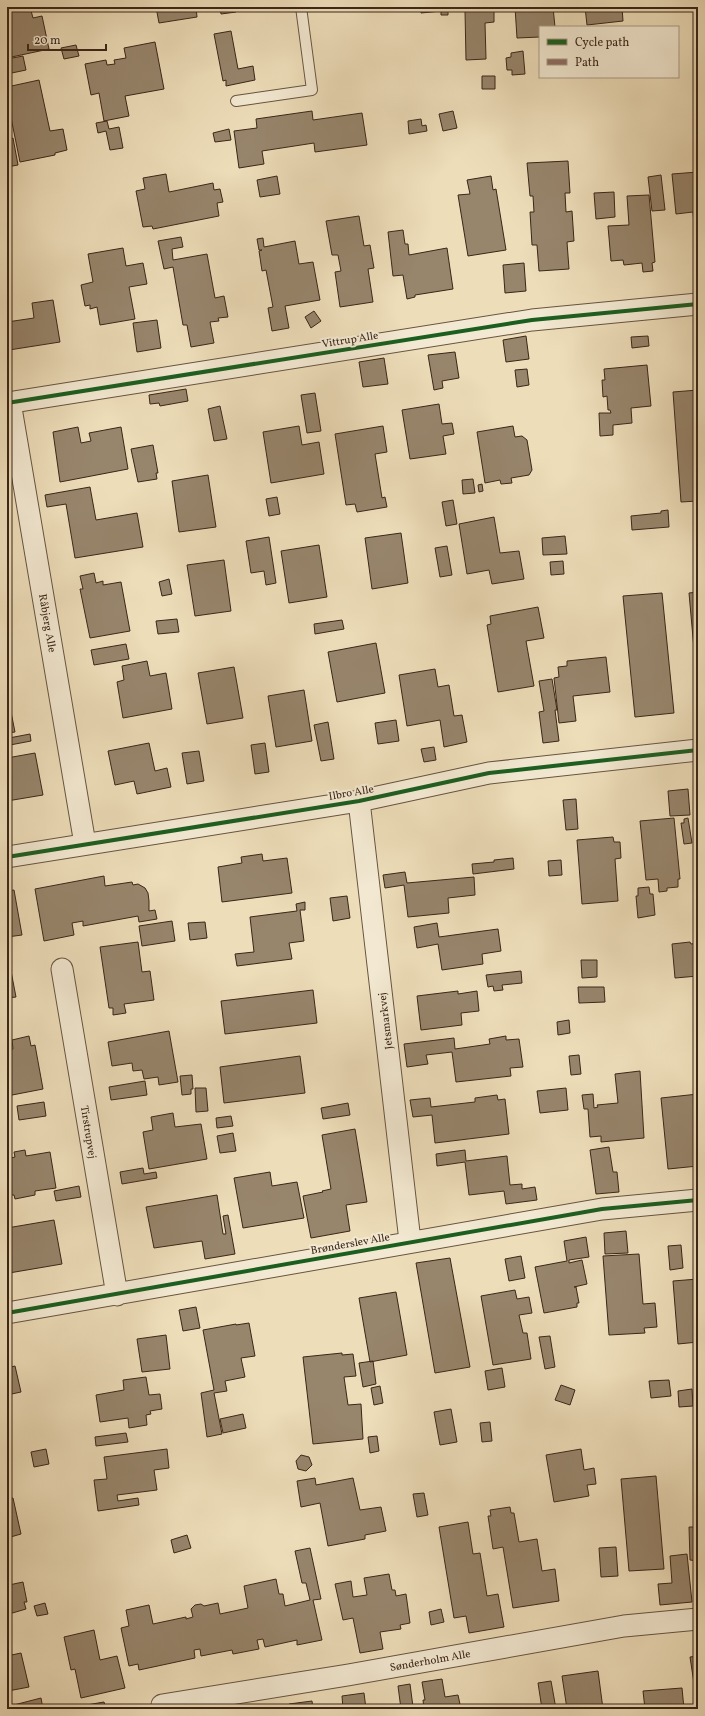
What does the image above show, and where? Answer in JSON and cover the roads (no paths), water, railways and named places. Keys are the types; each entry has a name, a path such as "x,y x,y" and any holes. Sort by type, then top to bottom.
{"street":[{"name":"Vittrup Alle","path":"9,402 532,320 698,304"},
{"name":"Råbjerg Alle","path":"9,402 85,844"},
{"name":"Ilbro Alle","path":"7,857 359,801 489,772 698,750"},
{"name":"Jetsmarkvej","path":"359,801 410,1242"},
{"name":"Tirstrupvej","path":"62,969 117,1294"},
{"name":"Brønderslev Alle","path":"7,1313 602,1209 698,1200"},
{"name":"Sønderholm Alle","path":"162,1705 624,1626 698,1619"}],"lane":[{"path":"236,101 312,90 301,7"}]}
